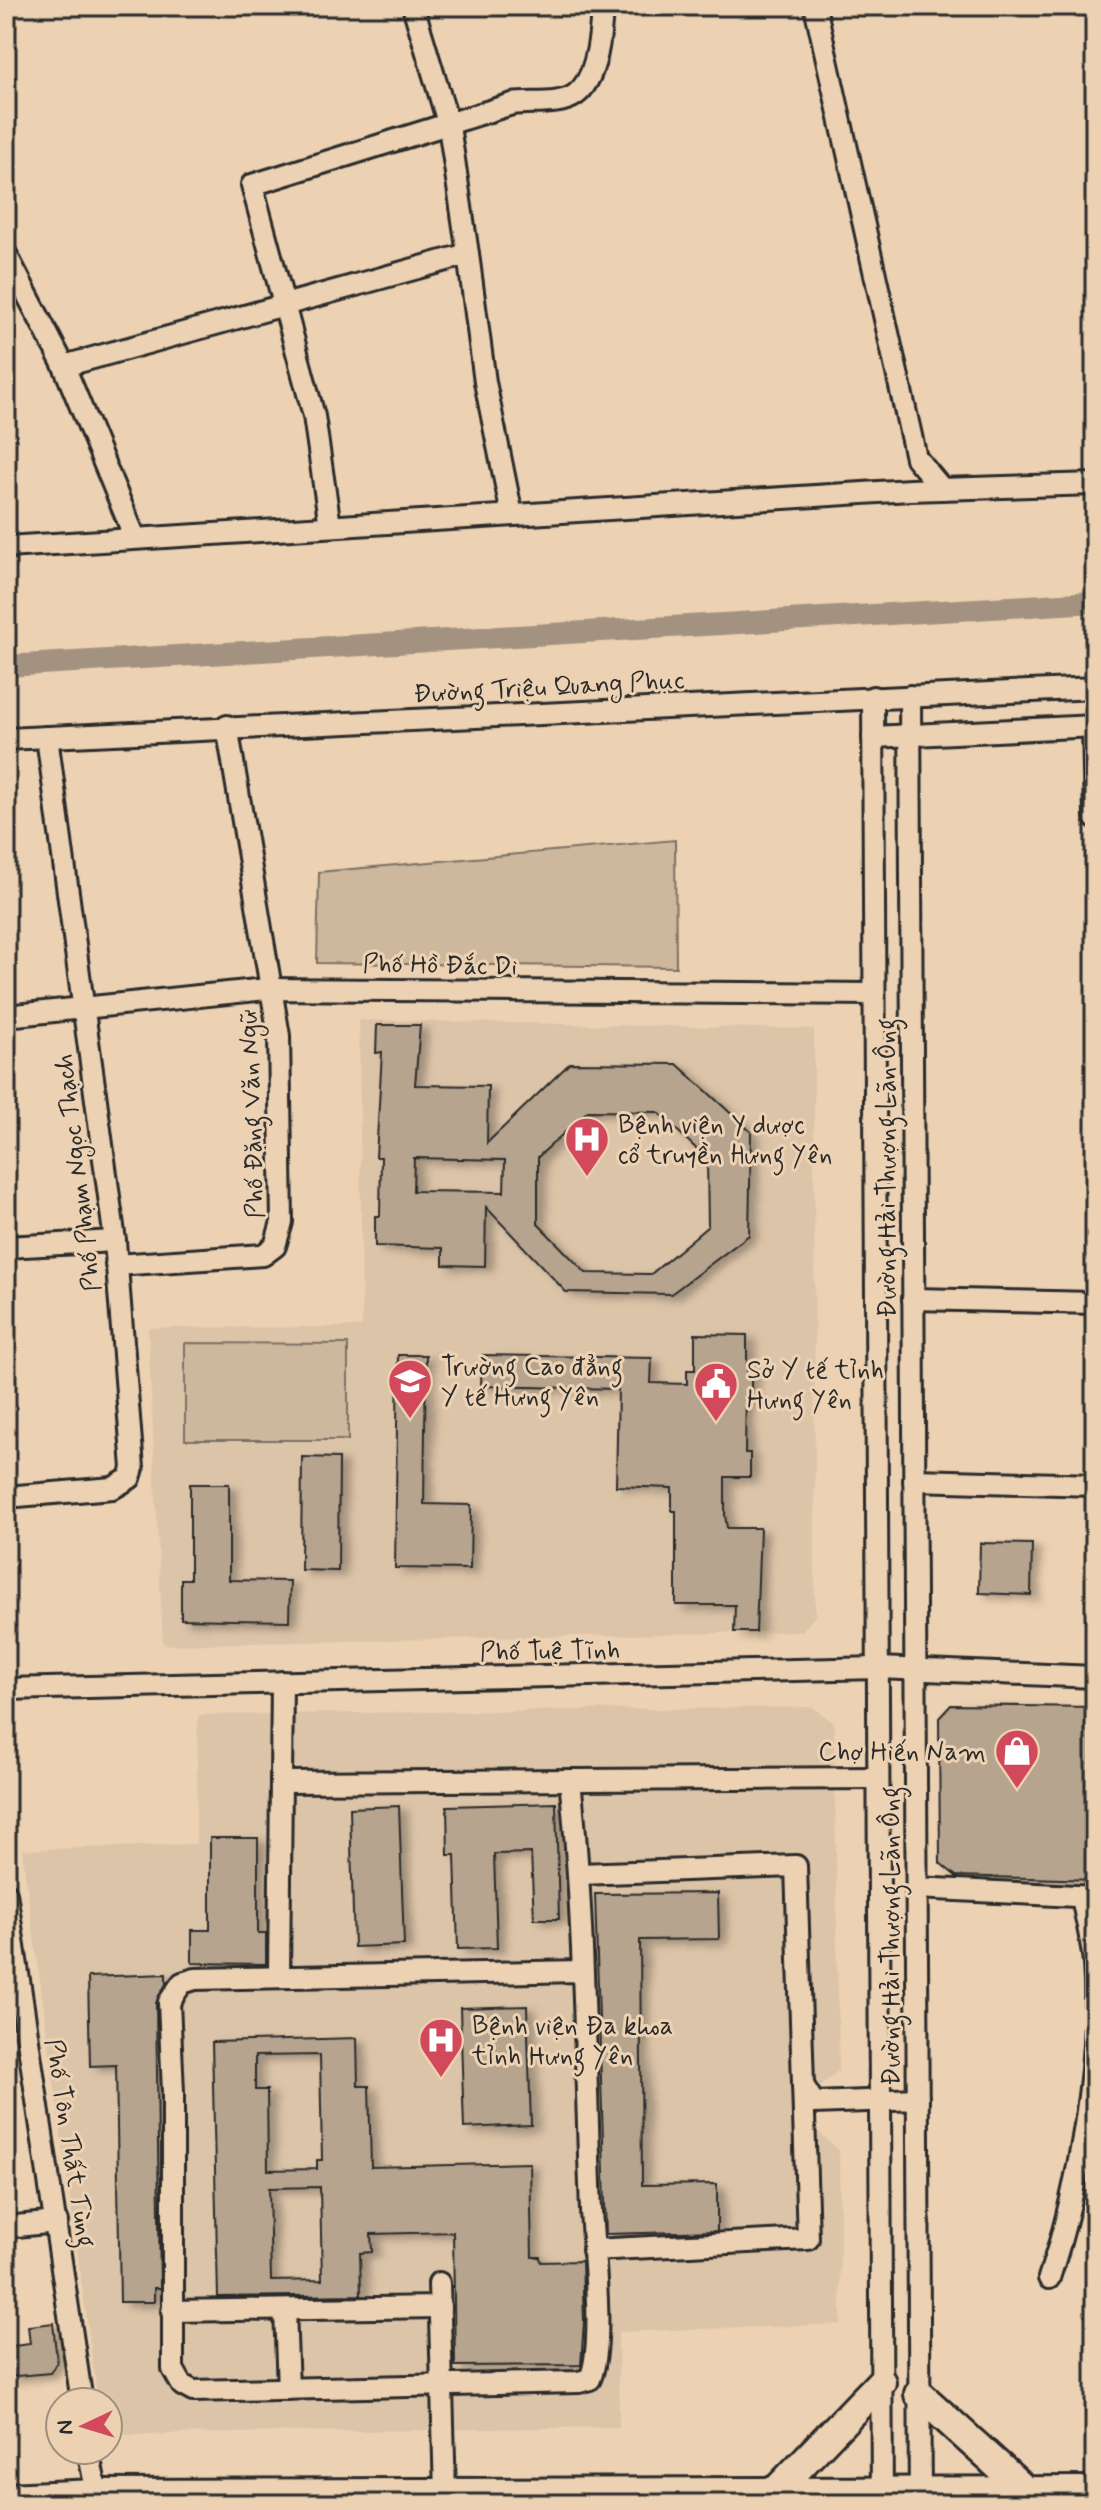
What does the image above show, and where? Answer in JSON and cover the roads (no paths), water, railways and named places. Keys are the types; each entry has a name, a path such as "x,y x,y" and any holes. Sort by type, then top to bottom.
{"highway":[{"path":"773,2494 881,2382"},
{"path":"919,2394 1027,2492"},
{"path":"6,2498 773,2494 920,2499 1095,2491"}],"street":[{"path":"413,6 449,126 485,382 512,515"},
{"path":"330,526 314,416 252,185 512,104 555,102 575,95 587,77 597,49 602,6"},
{"path":"815,6 916,458 942,489"},
{"path":"6,254 64,366 135,538"},
{"path":"64,366 468,254"},
{"path":"6,547 942,489 1095,484"},
{"name":"Đường Triệu Quang Phục","path":"6,739 227,726 1095,688"},
{"name":"Đường Hải Thượng Lãn Ông","path":"910,696 920,2499"},
{"name":"Đường Hải Thượng Lãn Ông","path":"873,697 882,2499"},
{"name":"Phố Đặng Văn Ngữ","path":"116,1265 263,1255 275,1246 282,1222 279,1036 227,726"},
{"path":"873,737 1094,726 1095,818"},
{"name":"Phố Phạm Ngọc Thạch","path":"6,1497 113,1488 130,1478 133,1468 115,1241 47,737"},
{"name":"Phố Hồ Đắc Di","path":"6,1016 271,989 874,994"},
{"path":"875,1156 912,1156"},
{"path":"6,1247 115,1241"},
{"path":"913,1299 1095,1303"},
{"path":"914,1480 1095,1485"},
{"name":"Phố Tuệ Tĩnh","path":"6,1689 878,1668 1095,1677"},
{"path":"279,1977 282,1682"},
{"path":"283,1782 878,1778"},
{"path":"570,1780 580,1874 593,2250 596,2358 590,2379 579,2382 193,2391 182,2385 173,2369 173,2092 169,2002 182,1983 195,1979 581,1971"},
{"path":"580,1874 796,1866 808,2239 593,2250"},
{"path":"916,1888 1089,1897 1094,1963 1091,2075 1065,2230 1049,2278"},
{"name":"Phố Tôn Thất Tùng","path":"6,1893 80,2386"},
{"path":"803,2085 814,2103 918,2099"},
{"path":"6,2227 57,2222"},
{"path":"439,2283 445,2494"},
{"path":"172,2311 440,2307"},
{"path":"285,2310 288,2389"},
{"path":"91,2466 97,2499"}],"waterway":[{"path":"6,666 1095,602"}],"place":[{"name":"Bệnh viện Y dược cổ truyền Hưng Yên","path":"587,1178"},
{"name":"Trường Cao đẳng Y tế Hưng Yên","path":"410,1420"},
{"name":"Sở Y tế tỉnh Hưng Yên","path":"716,1423"},
{"name":"Chợ Hiến Nam","path":"1017,1790"},
{"name":"Bệnh viện Đa khoa tỉnh Hưng Yên","path":"441,2079"}]}
